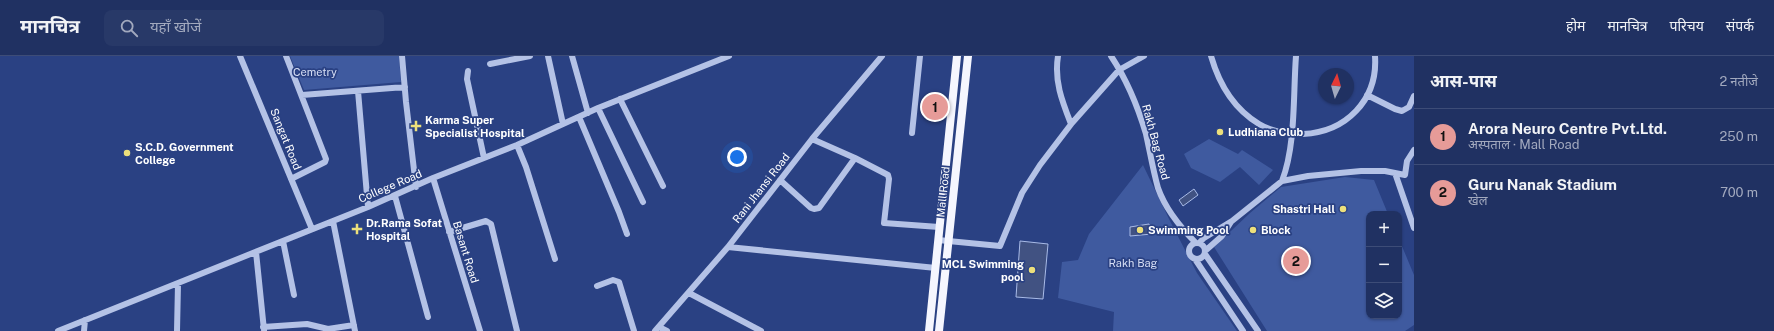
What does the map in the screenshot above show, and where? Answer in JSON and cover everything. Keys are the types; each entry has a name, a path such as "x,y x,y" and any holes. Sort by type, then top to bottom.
{"main road":[{"name":"Mall Road","path":"929,331 957,56"},
{"name":"Mall Road","path":"939,331 968,56"}],"street":[{"name":"Sangat Road","path":"240,56 312,229"},
{"path":"286,56 326,159 325,162 291,179"},
{"path":"402,56 416,187"},
{"path":"490,64 530,56"},
{"path":"548,56 563,124"},
{"path":"572,56 588,113"},
{"name":"College Road","path":"58,331 368,208 433,178 517,145 598,108 729,56"},
{"name":"Rani Jhansi Road","path":"657,329 728,247 812,139 882,56"},
{"path":"912,133 920,56"},
{"path":"1058,56 1058,86 1071,124"},
{"name":"Rakh Bag Road","path":"1111,56 1129,87 1140,115 1158,188 1166,204 1184,231 1197,243"},
{"path":"938,240 1000,246 1022,193 1040,165 1071,124 1119,70 1144,56"},
{"path":"1211,56 1224,89 1235,105 1260,125 1276,132 1291,134 1310,133 1329,129 1341,124 1357,111 1367,95 1373,78 1375,56"},
{"path":"1282,181 1289,154 1296,56"},
{"path":"468,71 466,79 484,158"},
{"path":"302,95 405,87"},
{"path":"358,91 368,208"},
{"path":"1367,95 1402,111 1409,107 1414,96"},
{"path":"620,99 663,186"},
{"path":"598,108 643,202"},
{"path":"580,117 627,234"},
{"path":"812,139 855,158 888,175 889,179 884,222 939,227"},
{"path":"517,145 526,167 555,259"},
{"path":"1243,331 1195,259 1190,254 1189,249 1232,221 1282,181 1342,172 1361,171 1405,175 1407,161 1414,150"},
{"path":"780,180 811,208 817,209 855,158"},
{"path":"1395,173 1414,228"},
{"name":"Basant Road","path":"433,178 480,331"},
{"path":"395,196 428,317"},
{"path":"256,252 264,329 307,324 328,329 354,328 333,221"},
{"path":"449,232 486,221 491,224 517,331"},
{"path":"1195,259 1201,258 1205,252 1222,236 1232,221"},
{"name":"Rakh Bag Road","path":"1184,231 1189,249"},
{"path":"283,241 294,295"},
{"path":"1197,243 1204,246 1205,252 1258,331"},
{"path":"728,247 936,268"},
{"path":"597,286 613,280 619,282 634,331"},
{"path":"176,331 178,284"},
{"path":"689,293 761,331"},
{"path":"84,331 85,320"},
{"path":"657,329 667,331"}],"green space":[{"name":"Cemetry","path":"290,56 399,56 401,82 304,90"},
{"path":"1209,139 1238,154 1242,150 1273,170 1259,185 1240,167 1220,182 1191,168 1184,154"},
{"name":"Rakh Bag","path":"1143,165 1197,273 1237,331 1113,331 1114,312 1058,298 1062,262 1078,260 1089,234"},
{"path":"1345,177 1374,180 1387,211 1366,211 1366,319 1402,319 1402,246 1414,275 1414,325 1405,331 1267,331 1214,247 1250,213 1281,187"}],"shaded area":[{"name":"Swimming Pool","path":"1194,189 1198,195 1183,206 1179,200"},
{"name":"Swimming Pool","path":"1149,224 1152,234 1130,236 1130,227"},
{"name":"MCL Swimming pool","path":"1020,241 1048,244 1043,299 1016,297"}],"place":[{"name":"Arora Neuro Centre Pvt.Ltd.","path":"935,107"},
{"name":"Karma Super Specialist Hospital","path":"416,126"},
{"name":"Ludhiana Club","path":"1220,132"},
{"name":"S.C.D. Government College","path":"127,153"},
{"name":"Shastri Hall","path":"1343,209"},
{"name":"Dr.Rama Sofat Hospital","path":"357,229"},
{"name":"Swimming Pool","path":"1140,230"},
{"name":"Block","path":"1253,230"},
{"name":"Guru Nanak Stadium","path":"1296,261"},
{"name":"MCL Swimming pool","path":"1032,270"}]}
